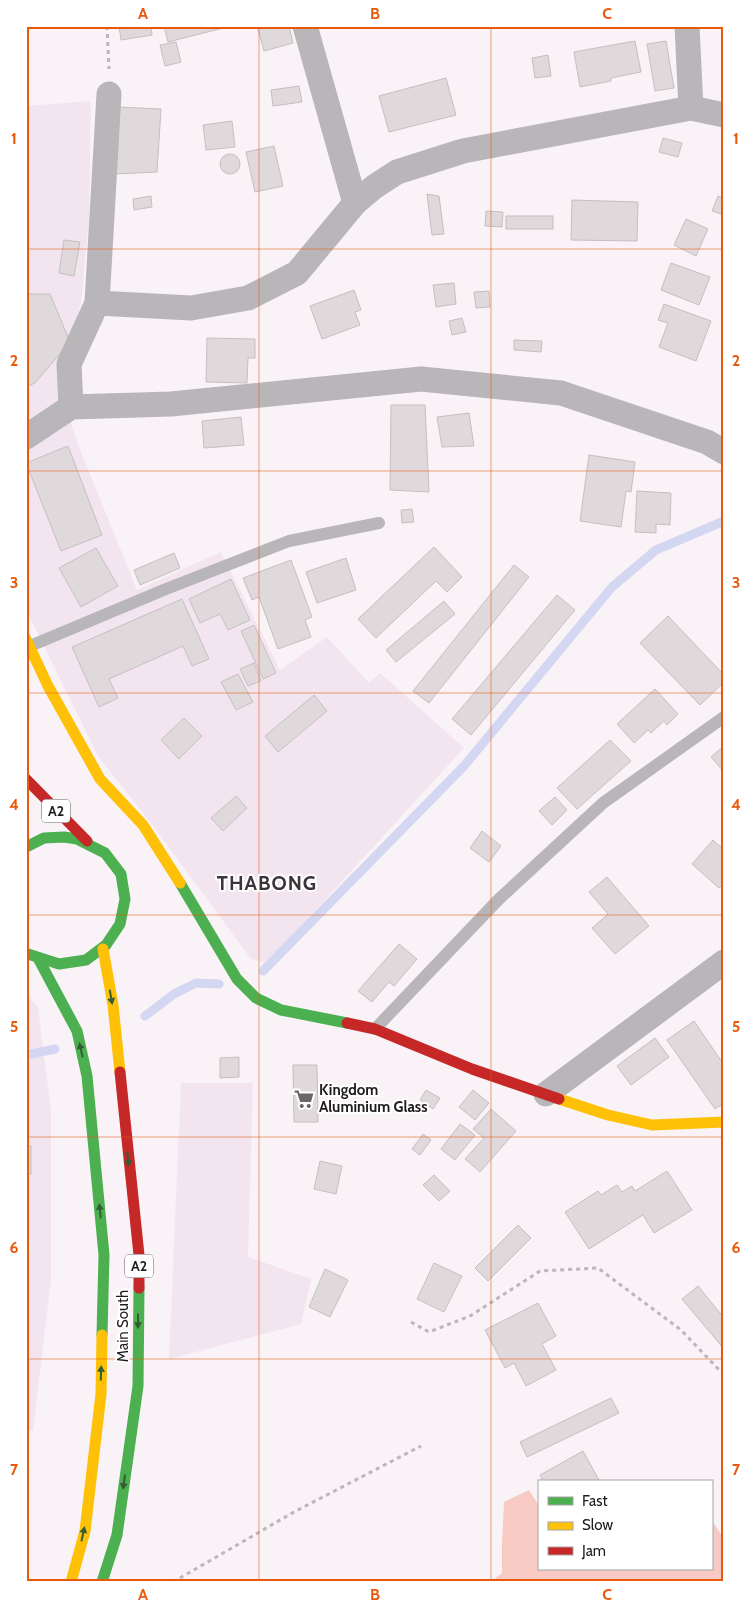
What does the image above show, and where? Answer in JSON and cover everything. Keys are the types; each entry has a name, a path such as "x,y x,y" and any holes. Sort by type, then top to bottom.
{"main road":[{"path":"28,643 48,686 100,779 143,825 192,901 237,979 256,998 280,1010 375,1029 472,1070 608,1115 652,1125 724,1122"},
{"name":"A2","path":"26,780 87,841 103,851 115,865 123,882 126,900 123,918 115,936 103,949 88,958 72,963 56,963 39,960 26,953"},
{"name":"A2","path":"26,847 47,837 68,836 87,841"},
{"name":"Main South","path":"102,1582 117,1535 138,1386 139,1264 113,1005 103,949"},
{"name":"Main South","path":"39,960 77,1032 87,1076 104,1255 100,1394 85,1531 72,1582"}],"street":[{"path":"305,26 355,203"},
{"path":"687,26 691,108"},
{"path":"71,407 69,364 97,303 110,94"},
{"path":"97,303 191,308 248,298 297,273 355,203 374,187 397,172 463,151 691,108 724,114"},
{"path":"26,437 71,407 171,404 421,379 561,393 707,442 724,452"},
{"path":"546,1094 724,962"}],"lane":[{"path":"28,643 289,541 379,523"},
{"path":"375,1029 498,900 602,803 724,717"}],"path":[{"path":"107,26 110,94"},
{"path":"411,1322 429,1332 470,1316 540,1271 598,1268 681,1330 724,1375"},
{"path":"173,1582 294,1512 421,1446"}],"shaded area":[{"path":"91,101 89,220 81,303 63,373 57,380 77,442 137,590 221,552 280,670 327,637 369,683 380,673 464,748 267,963 251,959 154,827 98,756 26,610 26,106"},
{"path":"26,992 38,1008 51,1111 51,1279 33,1431 26,1430"},
{"path":"181,1083 253,1083 248,1257 311,1279 301,1324 169,1359"},
{"path":"529,1490 538,1504 538,1570 712,1570 713,1522 724,1539 724,1582 491,1582 502,1573 504,1502"}],"building":[{"path":"119,26 151,26 152,35 121,40"},
{"path":"164,26 231,26 168,42"},
{"path":"257,26 289,26 293,43 264,51"},
{"path":"635,41 641,72 611,78 611,81 580,87 574,52"},
{"path":"666,41 674,88 655,91 647,44"},
{"path":"176,42 181,62 165,66 160,45"},
{"path":"548,55 551,76 535,78 532,58"},
{"path":"446,78 456,115 389,132 379,96"},
{"path":"299,86 302,102 273,106 271,90"},
{"path":"118,107 161,109 157,172 116,174"},
{"path":"232,121 235,147 206,150 203,125"},
{"path":"663,138 682,143 678,157 659,152"},
{"path":"274,146 283,186 255,192 246,152"},
{"path":"230,154 237,157 240,164 237,171 230,174 223,171 220,164 223,157"},
{"path":"427,194 439,196 444,234 432,235"},
{"path":"151,196 152,207 134,210 133,199"},
{"path":"718,196 724,198 724,215 712,211"},
{"path":"572,200 638,202 637,241 571,240"},
{"path":"486,211 503,212 502,227 485,226"},
{"path":"506,216 553,216 553,229 506,229"},
{"path":"686,219 708,229 696,256 674,245"},
{"path":"64,240 80,242 74,276 59,273"},
{"path":"671,263 710,277 699,305 661,290"},
{"path":"454,283 456,304 436,307 433,285"},
{"path":"354,290 361,310 355,312 360,325 322,339 310,306"},
{"path":"489,291 490,307 476,308 474,292"},
{"path":"26,294 50,294 70,342 35,383 26,387"},
{"path":"664,304 711,321 696,361 659,347 668,323 658,320"},
{"path":"462,318 466,332 452,335 449,321"},
{"path":"207,338 255,339 255,358 248,358 247,383 206,382"},
{"path":"514,340 542,341 541,352 514,350"},
{"path":"391,405 425,405 429,492 390,490"},
{"path":"469,413 474,446 442,447 437,417"},
{"path":"241,417 244,445 204,448 202,421"},
{"path":"68,446 102,535 61,551 26,463"},
{"path":"589,455 635,462 631,492 626,491 621,527 580,521"},
{"path":"637,491 671,493 670,525 656,524 656,533 635,532"},
{"path":"412,509 414,522 402,523 401,510"},
{"path":"434,547 462,577 447,592 436,581 376,638 358,619"},
{"path":"96,548 118,586 81,607 59,568"},
{"path":"174,553 180,568 140,585 134,570"},
{"path":"346,558 356,590 317,603 306,572"},
{"path":"291,560 312,617 305,620 311,637 278,649 259,597 252,600 243,578"},
{"path":"514,565 529,577 429,703 413,691"},
{"path":"231,579 250,620 228,630 220,614 200,623 189,599"},
{"path":"557,595 575,610 471,735 452,719"},
{"path":"182,599 209,659 192,666 183,646 109,679 118,698 99,707 72,647"},
{"path":"444,601 455,614 396,662 386,650"},
{"path":"668,616 724,675 724,682 700,705 640,643"},
{"path":"254,625 276,673 263,679 241,631"},
{"path":"254,663 261,681 248,686 240,669"},
{"path":"238,674 253,702 236,710 221,682"},
{"path":"655,689 678,714 667,725 664,721 651,733 648,730 634,743 617,724"},
{"path":"314,695 327,711 278,752 265,736"},
{"path":"184,718 202,736 179,759 161,740"},
{"path":"610,740 631,761 577,809 557,788"},
{"path":"724,746 724,772 711,757"},
{"path":"236,796 247,808 223,831 211,818"},
{"path":"555,797 567,810 552,825 539,811"},
{"path":"482,831 501,846 489,862 470,848"},
{"path":"713,840 724,850 724,883 719,888 692,864"},
{"path":"607,877 649,926 615,954 592,928 608,914 589,892"},
{"path":"399,944 417,959 394,986 389,982 372,1002 358,991"},
{"path":"694,1021 724,1065 724,1103 715,1109 667,1040"},
{"path":"655,1038 669,1057 631,1085 617,1066"},
{"path":"239,1057 239,1077 220,1078 220,1058"},
{"path":"293,1065 317,1065 318,1122 294,1122"},
{"path":"426,1090 440,1098 433,1109 420,1100"},
{"path":"473,1090 489,1103 475,1120 459,1107"},
{"path":"491,1109 516,1131 480,1172 465,1159 484,1138 473,1129"},
{"path":"460,1124 475,1135 455,1160 441,1149"},
{"path":"423,1134 431,1140 420,1155 412,1149"},
{"path":"26,1146 31,1146 31,1174 26,1174"},
{"path":"320,1161 342,1166 336,1194 314,1189"},
{"path":"667,1171 692,1210 654,1233 643,1215 589,1249 565,1212 598,1191 601,1195 617,1185 622,1192 632,1186 635,1191"},
{"path":"434,1175 450,1191 439,1201 423,1185"},
{"path":"518,1225 531,1238 488,1281 475,1268"},
{"path":"434,1263 462,1276 444,1312 417,1299"},
{"path":"325,1269 348,1280 330,1317 309,1307"},
{"path":"698,1286 724,1318 724,1349 682,1299"},
{"path":"538,1303 556,1336 542,1344 556,1370 526,1386 514,1363 505,1368 485,1330"},
{"path":"611,1398 619,1413 527,1457 520,1442"},
{"path":"583,1451 599,1480 542,1480 540,1475"}],"waterway":[{"path":"263,971 464,766 612,587 656,550 724,521"},
{"path":"145,1016 174,994 196,983 219,984"},
{"path":"26,1055 55,1049"}],"traffic: fast":[{"path":"26,847 44,838 64,837 77,839 105,853 121,874 125,899 120,924 106,945 86,960 59,964 28,954"},
{"path":"180,883 237,979 256,998 281,1010 347,1023"},
{"path":"39,960 77,1031 87,1076 104,1255 102,1335"},
{"path":"102,1582 117,1535 138,1386 139,1288"}],"traffic: slow":[{"path":"26,639 48,686 100,779 143,825 180,883"},
{"path":"103,949 113,1005 120,1072"},
{"path":"559,1099 608,1115 652,1125 724,1122"},
{"path":"71,1582 85,1531 101,1394 102,1335"}],"traffic: jam":[{"path":"26,779 87,841"},
{"path":"347,1023 375,1029 472,1069 559,1099"},
{"path":"120,1072 139,1255 139,1288"}],"place":[{"name":"Kingdom Aluminium Glass","path":"304,1099"}],"district":[{"name":"THABONG","path":"267,883"}]}
